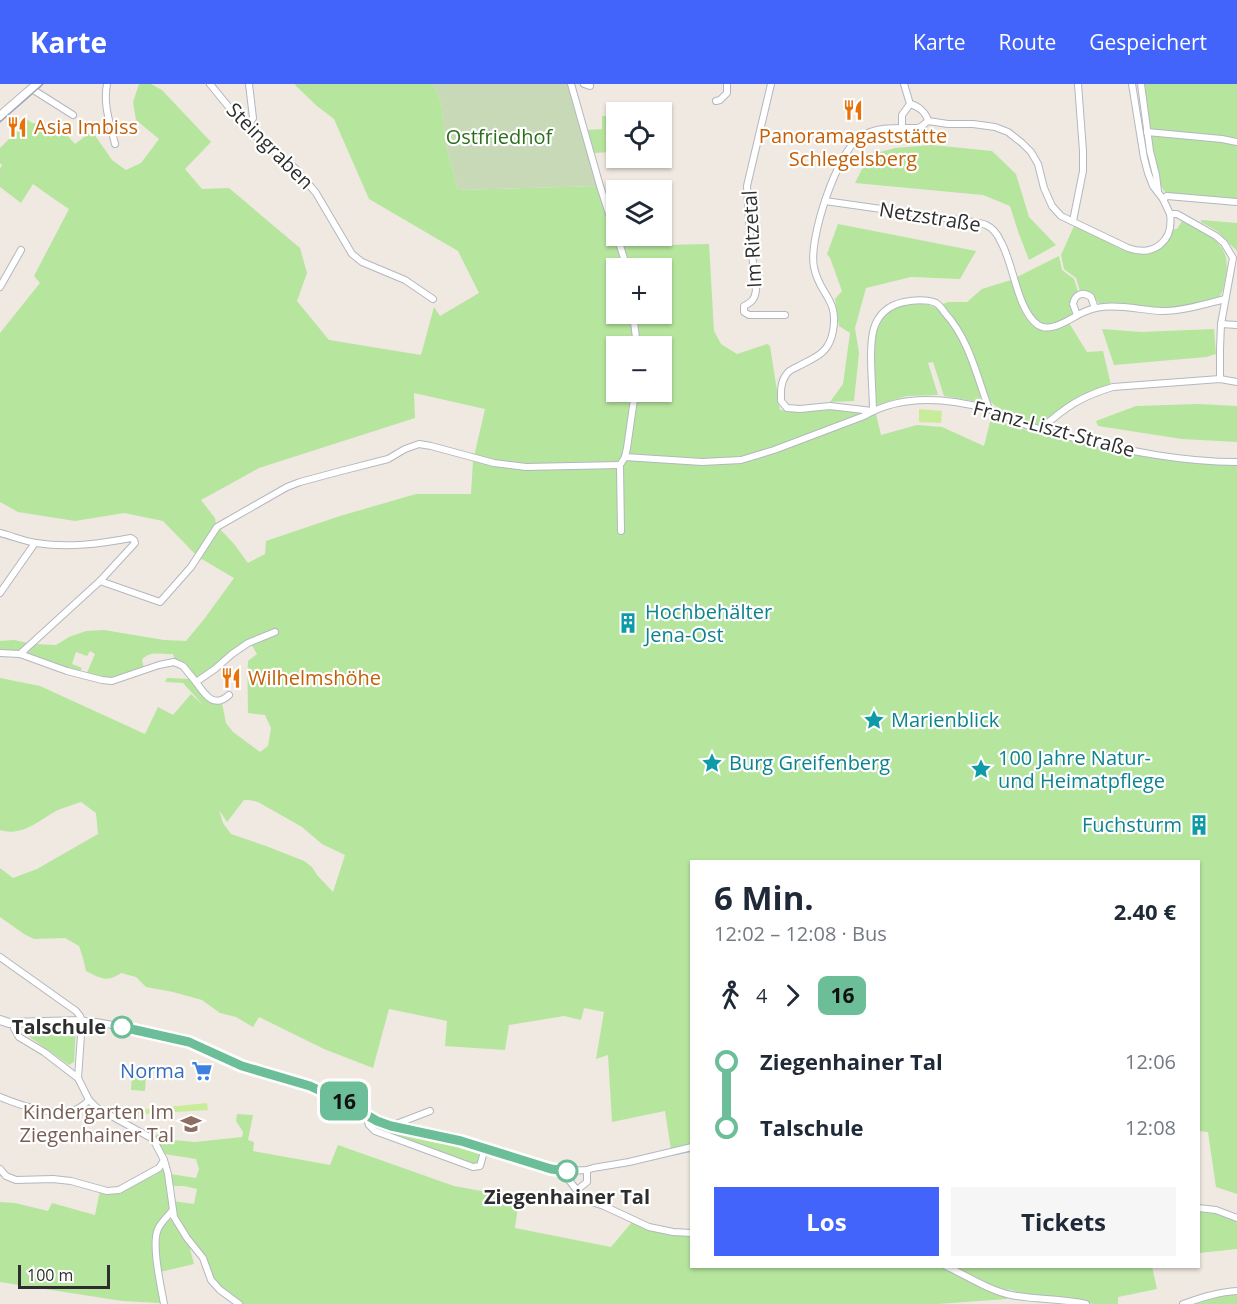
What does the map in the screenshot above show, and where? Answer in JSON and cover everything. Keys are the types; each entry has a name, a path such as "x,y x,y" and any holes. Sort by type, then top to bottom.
{"street":[{"path":"107,84 106,109 115,144"},
{"name":"Steingraben","path":"210,84 246,128 295,168 320,197 352,254 362,262 405,280 433,299"},
{"path":"246,128 253,118 249,84"},
{"path":"571,84 606,203"},
{"path":"716,101 727,93 727,84"},
{"name":"Im Ritzetal","path":"771,84 747,186 756,290 751,303 744,306 744,312 749,315 785,315"},
{"path":"904,84 910,104"},
{"path":"1073,221 1083,171 1078,84"},
{"path":"989,409 965,343 954,322 937,304 911,300 892,305 882,313 874,327 872,343 873,411 830,406 787,408 781,402 782,382 788,372 818,357 831,341 835,318 833,305 819,284 813,264 818,223 846,153 860,137 875,130 922,126 928,121 995,127 1008,132 1032,153 1052,206 1061,216 1128,248 1149,251 1157,248 1165,240 1170,231 1170,214 1146,166 1132,84"},
{"path":"1141,84 1158,192"},
{"path":"0,116 35,86 73,116"},
{"path":"910,104 922,110 928,121"},
{"path":"902,128 902,115 910,104"},
{"path":"1147,132 1237,142"},
{"path":"1162,199 1167,196 1237,202"},
{"name":"Netzstraße","path":"825,201 988,226 997,234 1006,251 1023,308 1032,320 1047,328 1095,308 1163,311 1225,299"},
{"path":"1170,214 1177,214 1216,236 1235,259 1221,324 1220,379"},
{"path":"0,287 21,250"},
{"name":"Netzstraße","path":"1077,315 1073,304 1078,295 1088,295 1093,300 1095,308"},
{"path":"1221,324 1237,325"},
{"path":"1041,429 1078,399 1113,387 1220,379 1237,382"},
{"name":"Franz-Liszt-Straße","path":"625,457 702,462 741,460 774,450 873,411 918,400 942,401 989,409 1026,425 1128,450 1187,460 1237,462"},
{"path":"621,531 620,465 625,457 633,402"},
{"path":"100,581 160,602 192,567 217,527 300,482 388,459 419,444 494,463 526,467 620,465"},
{"path":"0,532 35,543 57,545 96,544 131,538 135,543 100,581 20,654"},
{"path":"0,593 35,543"},
{"path":"196,682 248,643 274,632"},
{"path":"0,653 20,654 67,671 112,681 159,665 179,663 188,670 211,699 219,702 229,695"},
{"path":"0,957 80,1016 78,1077 89,1100 97,1108 153,1139 165,1160 174,1217 203,1258 211,1280 238,1304"},
{"path":"0,1020 14,1023 96,1022 189,1042 242,1066 319,1089 391,1126 485,1148 551,1169 587,1170 690,1147"},
{"path":"14,1023 14,1028 20,1037 78,1077"},
{"path":"0,1097 34,1108 56,1111 72,1111 82,1107 89,1100"},
{"path":"391,1126 430,1111"},
{"path":"366,1115 369,1125 375,1131 473,1167 480,1166 485,1148"},
{"path":"0,1169 6,1176 16,1180 71,1181 107,1191 119,1190 159,1168 165,1160"},
{"path":"577,1190 586,1183 587,1170"},
{"path":"562,1171 582,1197 589,1201 650,1227 690,1233"},
{"path":"1200,1208 1216,1210 1237,1218"},
{"path":"164,1304 158,1272 156,1239 159,1226 173,1210"},
{"path":"950,1268 997,1291 1025,1297 1086,1304"},
{"path":"1183,1304 1215,1294 1237,1291"}],"green space":[{"path":"139,84 151,84 162,90 211,142 185,169 202,189 229,188 300,248 307,273 297,301 329,340 421,355 434,307 440,316 479,293 458,251 369,199 334,119 295,84 433,84 441,101 446,144 458,190 600,186 606,203 606,246 709,244 714,331 721,344 737,354 767,344 770,346 780,410 797,411 830,407 876,414 881,435 917,425 942,427 984,446 991,418 1029,431 1127,453 1180,462 1237,465 1237,1194 1216,1187 1208,1132 1200,1131 1200,860 690,860 690,1146 671,1150 665,1111 612,1122 608,1055 596,1059 604,1012 584,1008 581,1020 564,1016 509,1025 505,1050 445,1046 447,1021 389,1009 373,1068 324,1049 259,1017 253,1027 236,1017 220,1013 202,1000 146,987 136,977 121,973 107,979 100,977 86,971 79,946 65,938 34,939 0,917 0,868 13,878 37,869 98,834 96,813 81,802 58,810 23,829 8,832 0,830 0,678 40,686 145,734 158,707 173,715 191,694 204,706 183,683 165,682 167,678 191,679 216,703 222,703 226,723 233,732 260,752 268,746 271,728 265,715 248,713 248,661 257,654 250,642 200,678 196,678 184,664 175,661 173,654 156,654 149,655 142,660 144,668 111,679 86,675 95,654 90,651 87,656 76,652 72,664 82,668 79,673 28,655 28,651 35,644 56,645 86,631 104,630 164,640 186,641 234,578 200,558 219,528 248,563 265,554 266,541 340,516 416,494 471,494 473,461 485,409 414,393 415,418 259,468 201,500 215,518 216,524 196,555 163,521 124,513 75,521 18,512 0,502 0,333 40,283 34,276 69,209 33,184 21,203 0,187 2,165 0,148 28,120 32,123 59,126 75,144 92,131 112,160 126,170 141,163 159,139 136,120 133,102","holes":["244,800 258,802 302,827 322,844 345,855 333,892 304,861 231,834 223,823 219,810 227,822"]},
{"name":"Ostfriedhof","path":"433,84 571,84 600,186 458,190 446,144 441,101"},
{"path":"1143,84 1237,84 1237,139 1226,136 1153,130 1149,127"},
{"path":"602,116 606,116 606,152 591,153 586,130 602,129"},
{"path":"1153,135 1237,144 1237,199 1166,193 1159,182 1155,167 1150,137"},
{"path":"932,145 992,151 1016,174 1029,217 1056,245 1029,260 1010,206 983,195 855,183 869,155 895,148"},
{"path":"1201,220 1237,223 1237,251 1217,231"},
{"path":"1182,221 1215,240 1225,254 1226,275 1219,297 1169,308 1100,304 1090,293 1080,291 1076,278 1064,269 1061,255 1074,226 1125,250 1144,254 1160,249 1172,229 1177,229"},
{"path":"838,224 976,251 960,279 911,277 866,288 855,328 859,353 854,401 830,402 843,384 850,333 839,326 835,299 842,291 827,254"},
{"path":"1059,256 1062,270 1074,279 1078,292 1070,302 1073,314 1056,323 1046,325 1034,319 1030,313 1017,277"},
{"path":"1011,280 1021,309 1036,327 1043,330 1069,323 1087,352 1103,351 1111,385 1081,396 1039,425 993,404 966,339 943,304 967,302 982,289"},
{"path":"922,303 940,310 954,327 974,374 981,396 979,402 944,396 933,362 928,363 938,395 907,396 877,405 875,403 873,353 880,323 889,312 902,305"},
{"path":"1102,329 1141,332 1214,329 1216,354 1206,357 1114,365"},
{"path":"1198,404 1237,406 1237,442 1182,439 1098,426 1096,421 1136,406"},
{"path":"919,409 942,411 941,423 919,422"},
{"path":"14,640 28,643 18,651 0,650 0,641"},
{"path":"76,1027 74,1062 69,1065 27,1035 29,1028"},
{"path":"132,1074 146,1075 145,1091 131,1090"},
{"path":"207,1103 208,1110 129,1115 128,1111"},
{"path":"237,1114 253,1115 248,1140 254,1142 253,1151 330,1165 338,1145 454,1186 519,1198 515,1228 611,1247 632,1222 690,1235 690,1268 944,1268 1007,1299 938,1304 241,1304 217,1286 176,1217 173,1201 194,1204 197,1189 171,1186 170,1174 196,1178 199,1169 196,1159 164,1154 153,1137 160,1133 162,1139 195,1142 242,1137 243,1132 236,1121"},
{"path":"369,1120 409,1133 480,1150 478,1164 376,1130"},
{"path":"163,1167 170,1209 155,1231 161,1303 122,1301 0,1282 0,1202 48,1211 52,1203 95,1215 100,1191 122,1191 155,1175"},
{"path":"1200,1210 1237,1220 1237,1249 1200,1253"},
{"path":"173,1218 189,1245 194,1264 160,1272 157,1249 159,1235 161,1229"},
{"path":"957,1268 1152,1268 1157,1289 1118,1297 1118,1304 1093,1304 1018,1293 989,1285"},
{"path":"1237,1293 1237,1304 1188,1304 1214,1296"}],"waterway":[{"path":"672,1155 690,1151"},
{"path":"616,1167 624,1166"}],"tram line":[{"path":"0,122 43,84"}],"bus line":[{"name":"16","path":"122,1027 189,1042 242,1066 310,1086 391,1126 461,1141 551,1169 567,1171"}],"place":[{"name":"Panoramagaststätte Schlegelsberg","path":"853,110"},
{"name":"Asia Imbiss","path":"17,127"},
{"name":"Hochbehälter Jena-Ost","path":"628,623"},
{"name":"Wilhelmshöhe","path":"231,678"},
{"name":"Marienblick","path":"874,720"},
{"name":"Burg Greifenberg","path":"712,763"},
{"name":"100 Jahre Natur- und Heimatpflege","path":"981,769"},
{"name":"Fuchsturm","path":"1199,825"},
{"name":"Talschule","path":"122,1027"},
{"name":"Norma","path":"202,1071"},
{"name":"Kindergarten Im Ziegenhainer Tal","path":"191,1124"},
{"name":"Ziegenhainer Tal","path":"567,1171"}]}
